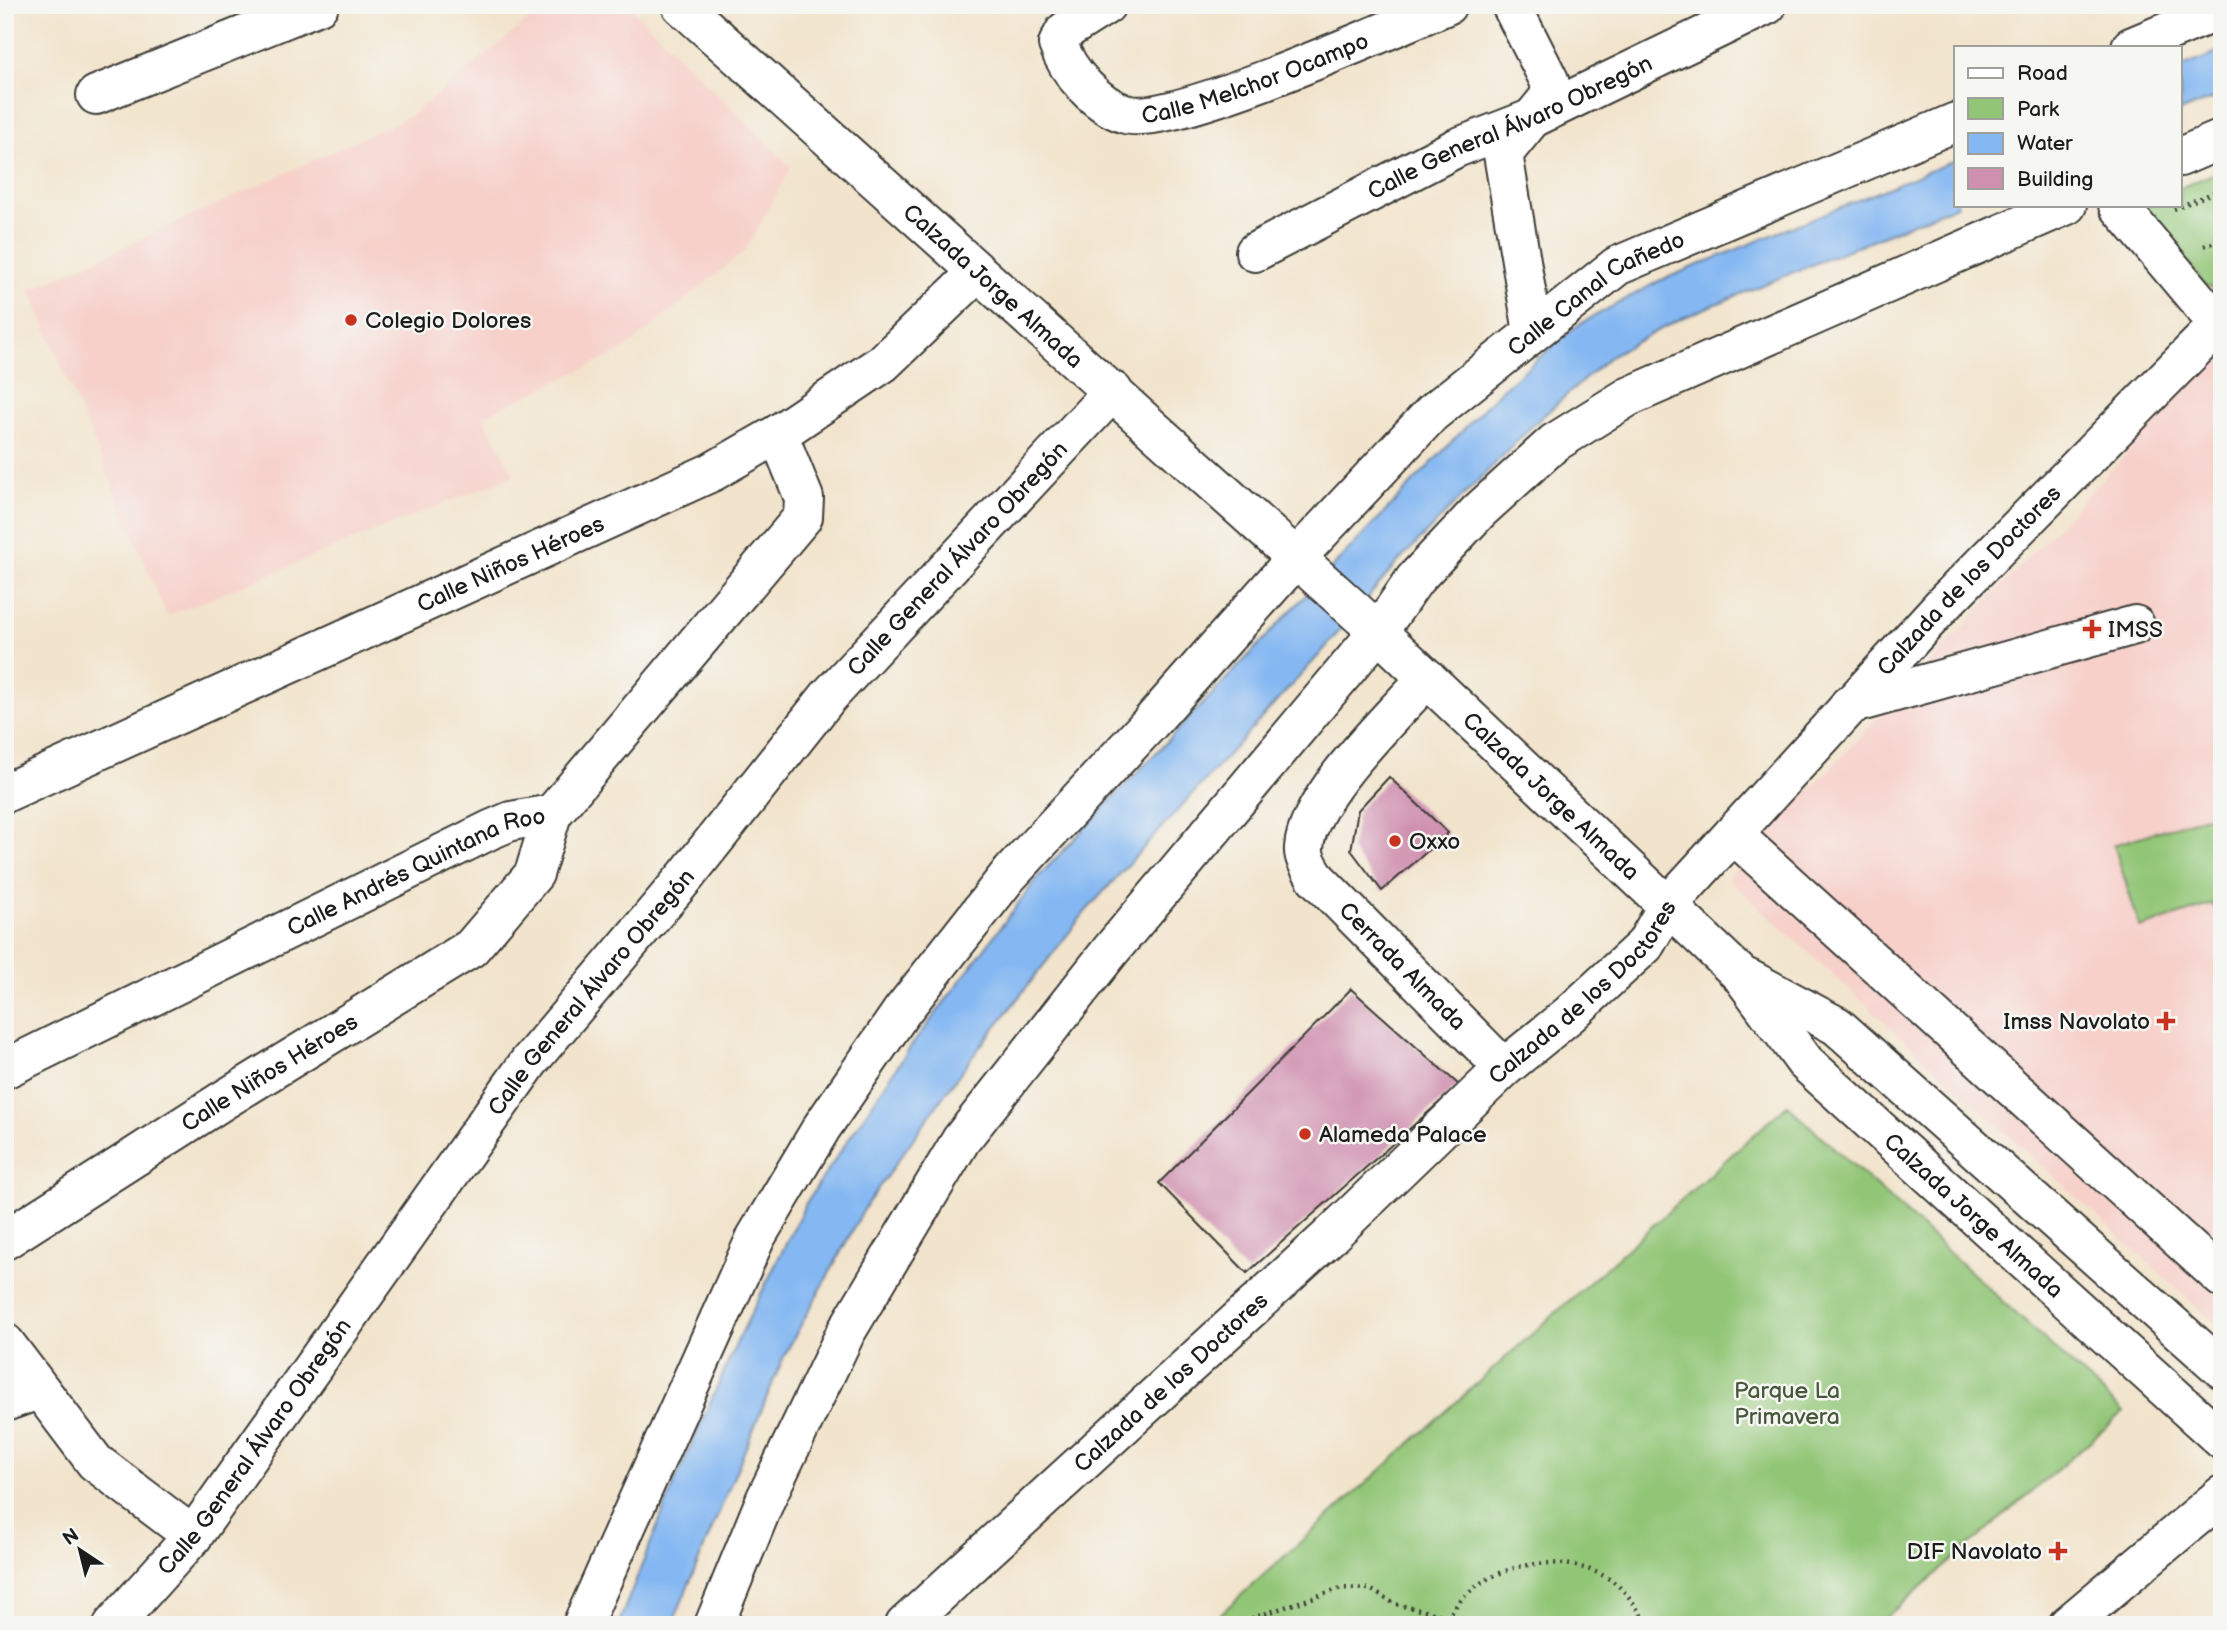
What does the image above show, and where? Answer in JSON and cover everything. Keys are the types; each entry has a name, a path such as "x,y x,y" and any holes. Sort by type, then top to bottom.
{"street":[{"path":"96,95 319,5"},
{"name":"Calzada Jorge Almada","path":"681,5 1370,624 1741,975 1805,1062 2222,1440"},
{"name":"Calle Melchor Ocampo","path":"1107,5 1065,31 1058,44 1064,60 1102,103 1127,114 1151,117 1228,94 1447,5"},
{"path":"1511,5 1549,80 1551,90 1547,100 1503,154 1533,332"},
{"name":"Calle General Álvaro Obregón","path":"1255,252 1456,148 1533,118 1767,5"},
{"path":"2133,46 2222,9"},
{"name":"Calle Canal Cañedo","path":"582,1625 756,1237 822,1126 902,1011 1008,876 1300,562 1432,412 1617,267 1954,122"},
{"path":"2182,156 2222,139"},
{"path":"714,1625 766,1498 846,1332 961,1140 1370,624 1479,511 1554,443 1628,397 2065,206"},
{"path":"2119,206 2219,322"},
{"name":"Calle Niños Héroes","path":"5,793 712,472 778,434 883,363 977,272"},
{"name":"Calzada de los Doctores","path":"905,1625 1328,1238 1504,1069 1570,1014 1644,945 1668,905 1849,705 1946,601 2219,322"},
{"name":"Calle General Álvaro Obregón","path":"113,1625 193,1536 529,1062 686,876 828,697 1113,391"},
{"name":"Calle Andrés Quintana Roo","path":"5,1069 490,830 511,821 552,814 803,517 804,498 778,434"},
{"path":"1849,705 2135,625"},
{"name":"Cerrada Almada","path":"1427,678 1347,767 1317,810 1304,848 1306,859 1316,878 1504,1069"},
{"name":"Calle Niños Héroes","path":"5,1240 222,1101 471,948 534,874 552,814"},
{"path":"1733,834 2222,1278"},
{"name":"Calzada Jorge Almada","path":"1741,975 1836,1026 2222,1369"},
{"path":"5,1343 22,1396 94,1462 193,1536"},
{"path":"2068,1625 2222,1495"}],"path":[{"path":"2167,212 2222,190"},
{"path":"1446,1625 1473,1586 1541,1562 1574,1564 1606,1576 1632,1599 1647,1625"},
{"path":"1232,1625 1341,1588 1370,1589 1395,1604 1449,1617"},
{"path":"1265,1615 1267,1625"}],"shaded area":[{"name":"Colegio Dolores","path":"547,5 628,5 791,167 746,250 622,351 483,416 514,475 167,616 30,290 412,115"},
{"name":"IMSS","path":"2222,352 2222,1330 1727,878"}],"green space":[{"path":"2222,170 2222,292 2205,285 2144,206 2182,206 2182,187"},
{"path":"2222,811 2222,928 2213,904 2140,928 2114,845"},
{"name":"Parque La Primavera","path":"1787,1105 2124,1412 1877,1625 1208,1625"}],"water":[{"path":"2222,51 2222,95 2182,111 2182,67"},
{"path":"1954,161 1955,206 1680,319 1613,354 1533,425 1397,563 1320,654 1086,911 962,1070 867,1204 784,1356 672,1625 618,1625 675,1482 738,1340 806,1203 909,1049 1039,876 1501,390 1578,325 1659,281"}],"building":[{"name":"Oxxo","path":"1389,777 1448,833 1382,891 1351,850 1358,810"},
{"name":"Alameda Palace","path":"1351,989 1459,1085 1247,1273 1159,1183"}],"place":[{"name":"Colegio Dolores","path":"351,320"},
{"name":"IMSS","path":"2092,629"},
{"name":"Oxxo","path":"1395,841"},
{"name":"Imss Navolato","path":"2166,1021"},
{"name":"Alameda Palace","path":"1305,1134"},
{"name":"DIF Navolato","path":"2058,1551"}]}
